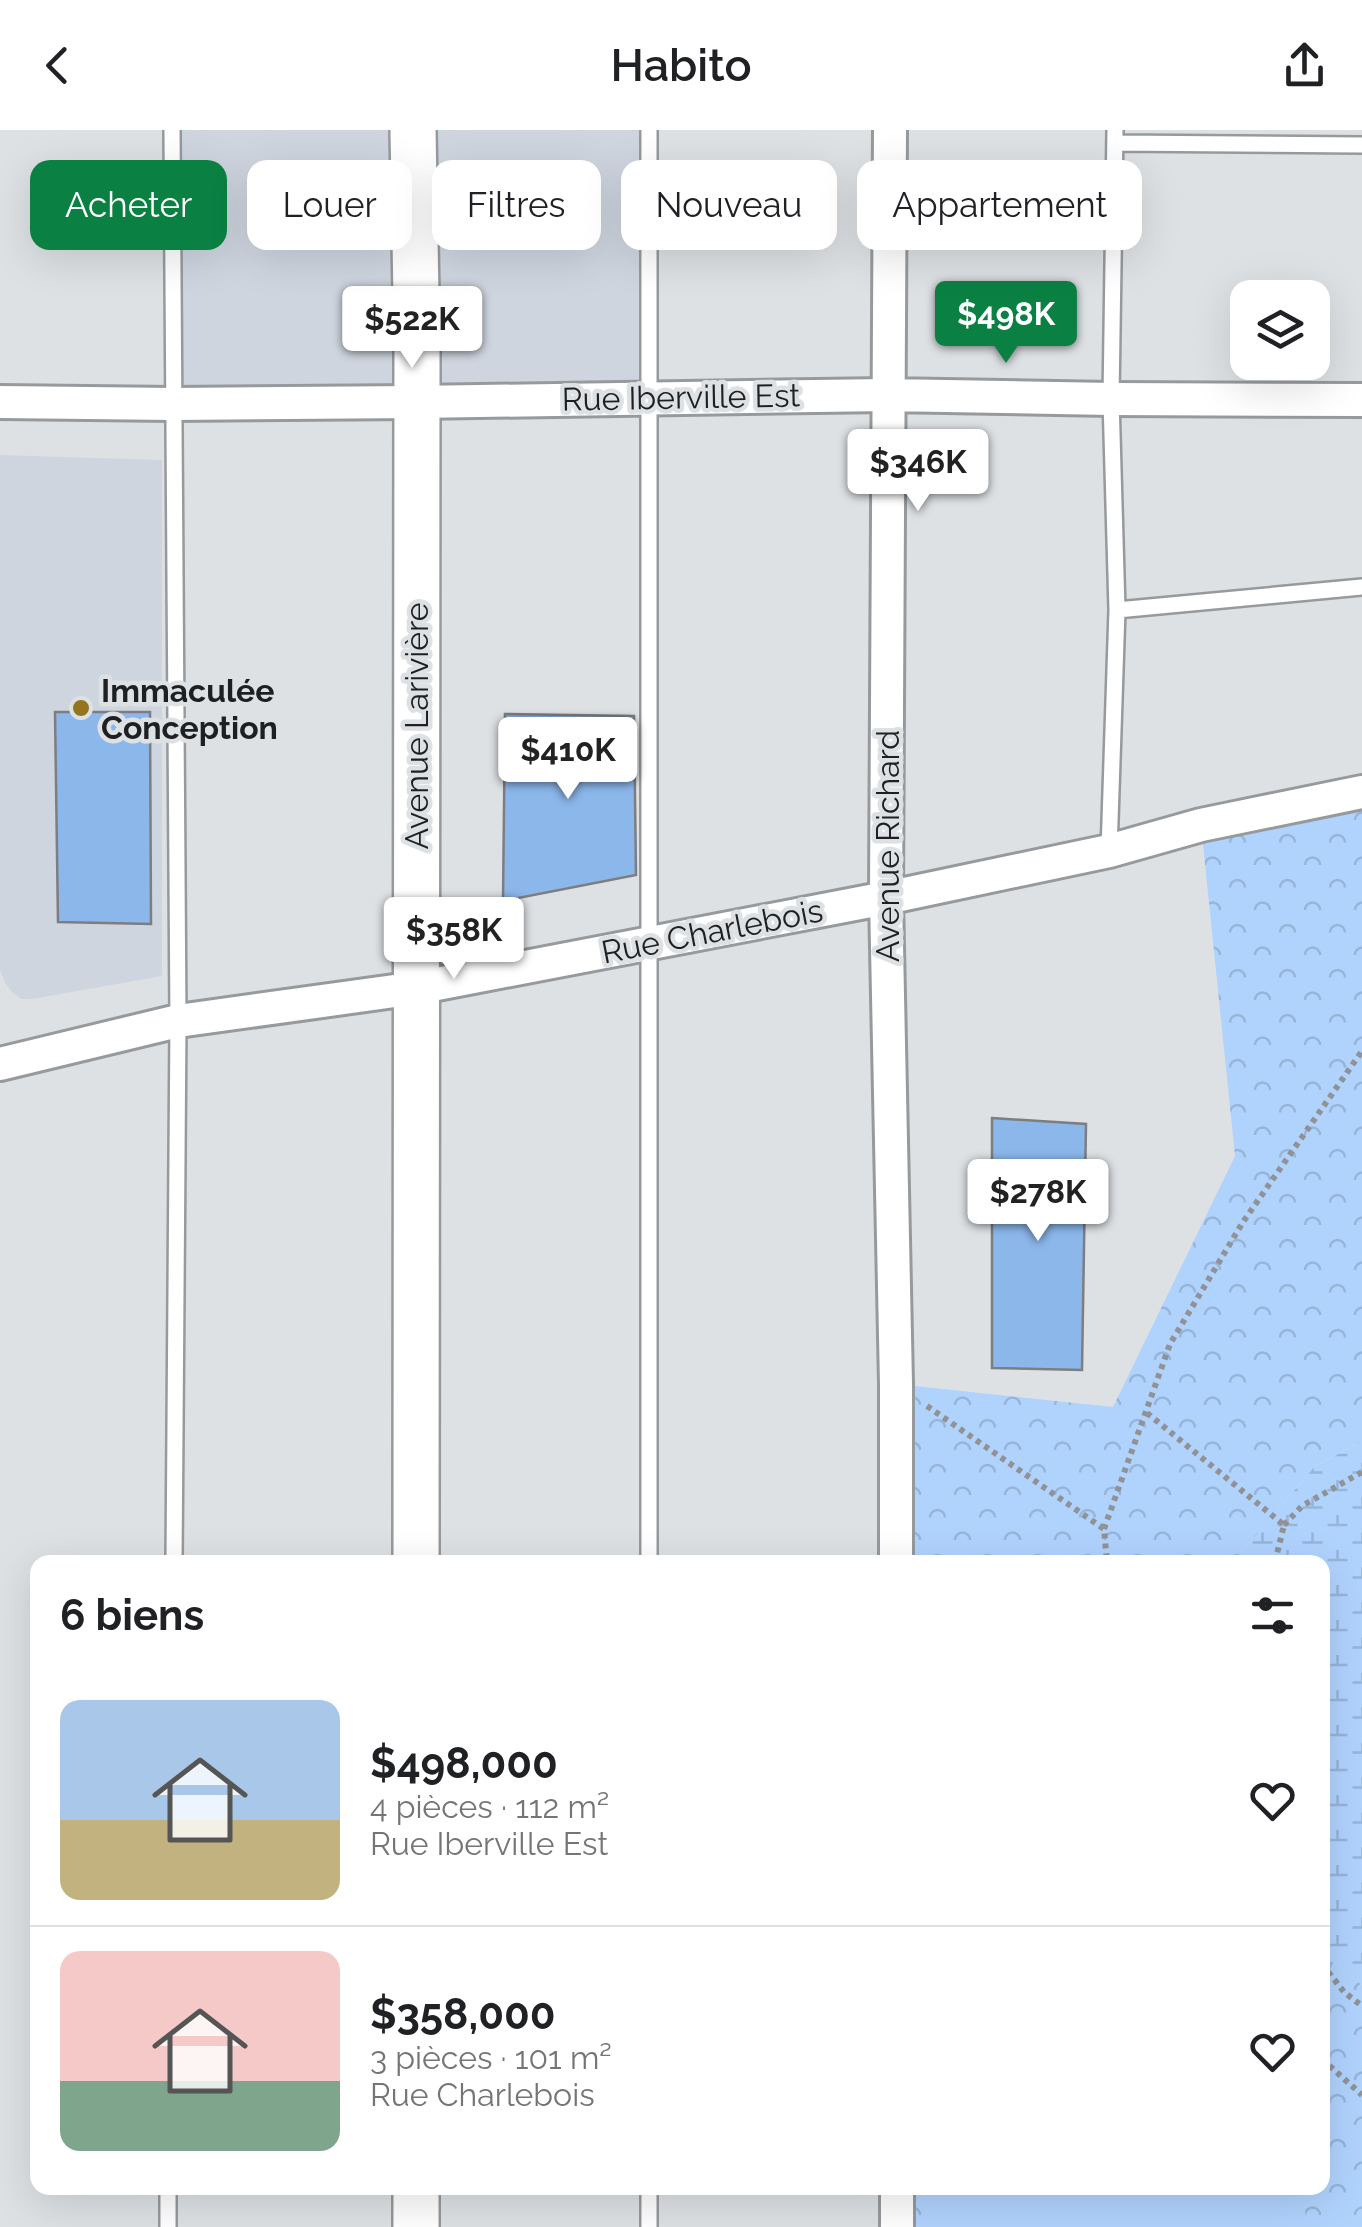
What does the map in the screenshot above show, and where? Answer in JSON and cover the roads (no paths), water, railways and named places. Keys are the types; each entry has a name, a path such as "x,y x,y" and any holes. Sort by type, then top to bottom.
{"main road":[{"name":"Avenue Larivière","path":"412,130 416,402 416,1555"},
{"path":"416,2195 416,2227"}],"street":[{"name":"Avenue Richard","path":"890,130 886,898 896,1555"},
{"name":"Rue Iberville Est","path":"0,402 416,402 887,394 1362,400"},
{"name":"Rue Charlebois","path":"0,1064 178,1021 416,988 886,898 1109,851 1200,825 1362,792"},
{"path":"897,2195 897,2227"}],"lane":[{"path":"172,130 178,1021 174,1555"},
{"path":"649,130 649,1555"},
{"path":"1109,851 1117,610 1111,399 1115,137 1362,145"},
{"path":"1117,610 1362,587"},
{"path":"168,2195 168,2227"},
{"path":"649,2195 649,2227"}],"place":[{"name":"Immaculée Conception","path":"81,708"}]}
